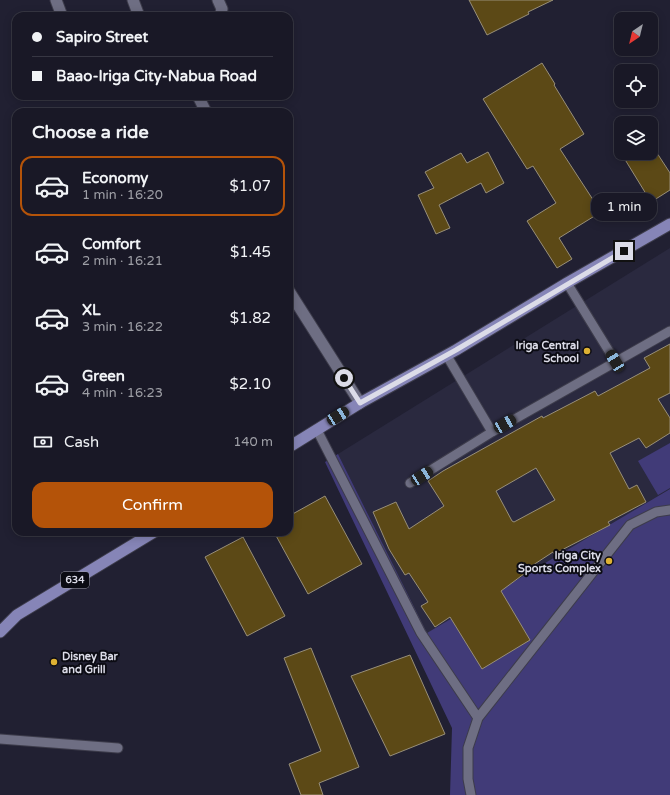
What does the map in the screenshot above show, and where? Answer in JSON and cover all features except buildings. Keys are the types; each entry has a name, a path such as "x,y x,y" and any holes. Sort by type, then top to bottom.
{"main road":[{"path":"293,445 360,403 447,356 670,224"},
{"name":"634","path":"0,632 17,615 147,536"}],"street":[{"path":"56,0 60,12"},
{"path":"133,0 138,12"},
{"path":"218,0 222,9 221,12"},
{"path":"293,297 360,403"}],"lane":[{"path":"568,283 615,361"},
{"path":"410,483 492,432 670,331"},
{"path":"447,356 492,432"},
{"path":"317,430 421,634 478,718"},
{"path":"471,795 468,780 468,748 478,718 630,524 656,512 670,510"},
{"path":"0,739 118,748"}],"shaded area":[{"name":"Iriga Central School","path":"670,248 670,489 427,634 338,454"},
{"path":"670,443 670,488 658,495 638,461"},
{"name":"Iriga City Sports Complex","path":"338,454 427,633 670,489 670,795 450,795 452,728 325,462"}],"place":[{"name":"Iriga Central School","path":"587,351"},
{"name":"Iriga City Sports Complex","path":"609,561"},
{"name":"Disney Bar and Grill","path":"54,662"}],"route":[{"path":"344,378 360,403 456,350 624,251"}]}
